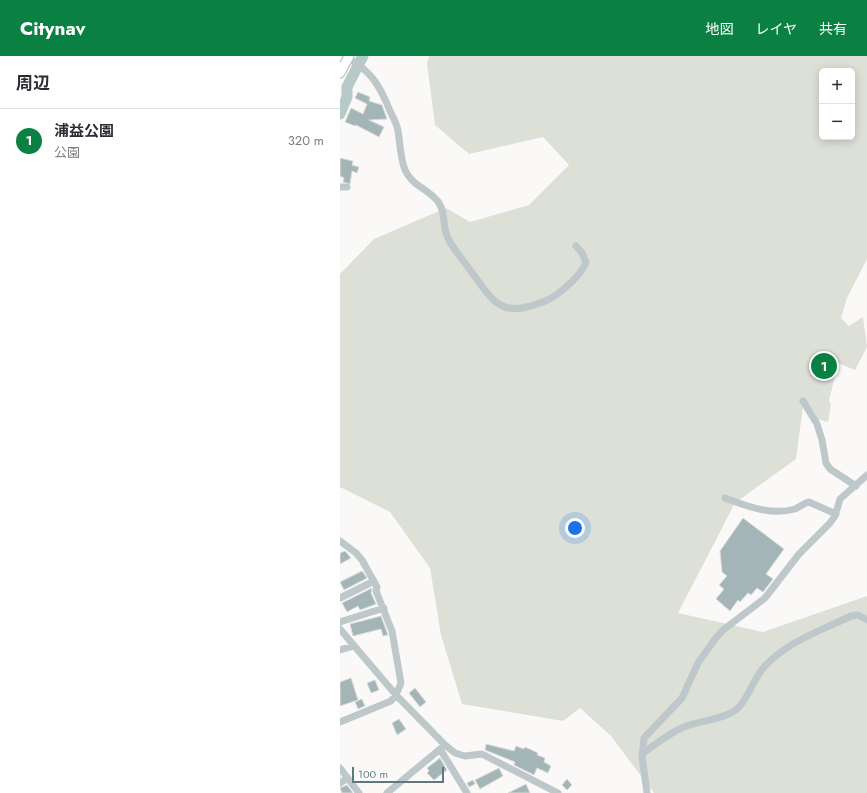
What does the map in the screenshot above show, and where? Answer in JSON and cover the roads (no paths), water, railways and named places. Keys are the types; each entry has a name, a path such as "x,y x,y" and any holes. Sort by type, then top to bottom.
{"main road":[{"path":"340,73 348,57"}],"street":[{"path":"348,57 374,79 383,94 398,129 404,167 410,178 439,203 444,214 444,228 448,239 487,293 499,306 510,309 525,308 547,301 560,292 584,270 586,262 582,253 576,246"},
{"path":"803,401 817,424 822,440 826,463 830,468 856,486"},
{"path":"647,793 643,753 644,738 682,698 698,664 714,639 723,630 765,598 799,554 830,523 836,514 840,500 867,475"},
{"path":"724,498 745,506 773,511 797,508 809,502 836,514"},
{"path":"340,541 356,553 374,581 392,631 401,683 396,695 391,701 340,722"},
{"path":"340,598 374,581"},
{"path":"340,622 384,608"},
{"path":"643,753 670,734 684,727 731,713 741,705 764,667 778,654 798,642 852,616 858,615 867,620"},
{"path":"340,629 396,695 443,747 467,793"},
{"path":"340,650 354,646"},
{"path":"387,793 443,747"},
{"path":"443,747 464,756 482,754 558,793"},
{"path":"340,768 359,793"},
{"path":"340,783 348,778"}],"waterway":[{"path":"340,114 347,97 347,87 363,56"}],"place":[{"name":"浦益公園","path":"824,366"}]}
